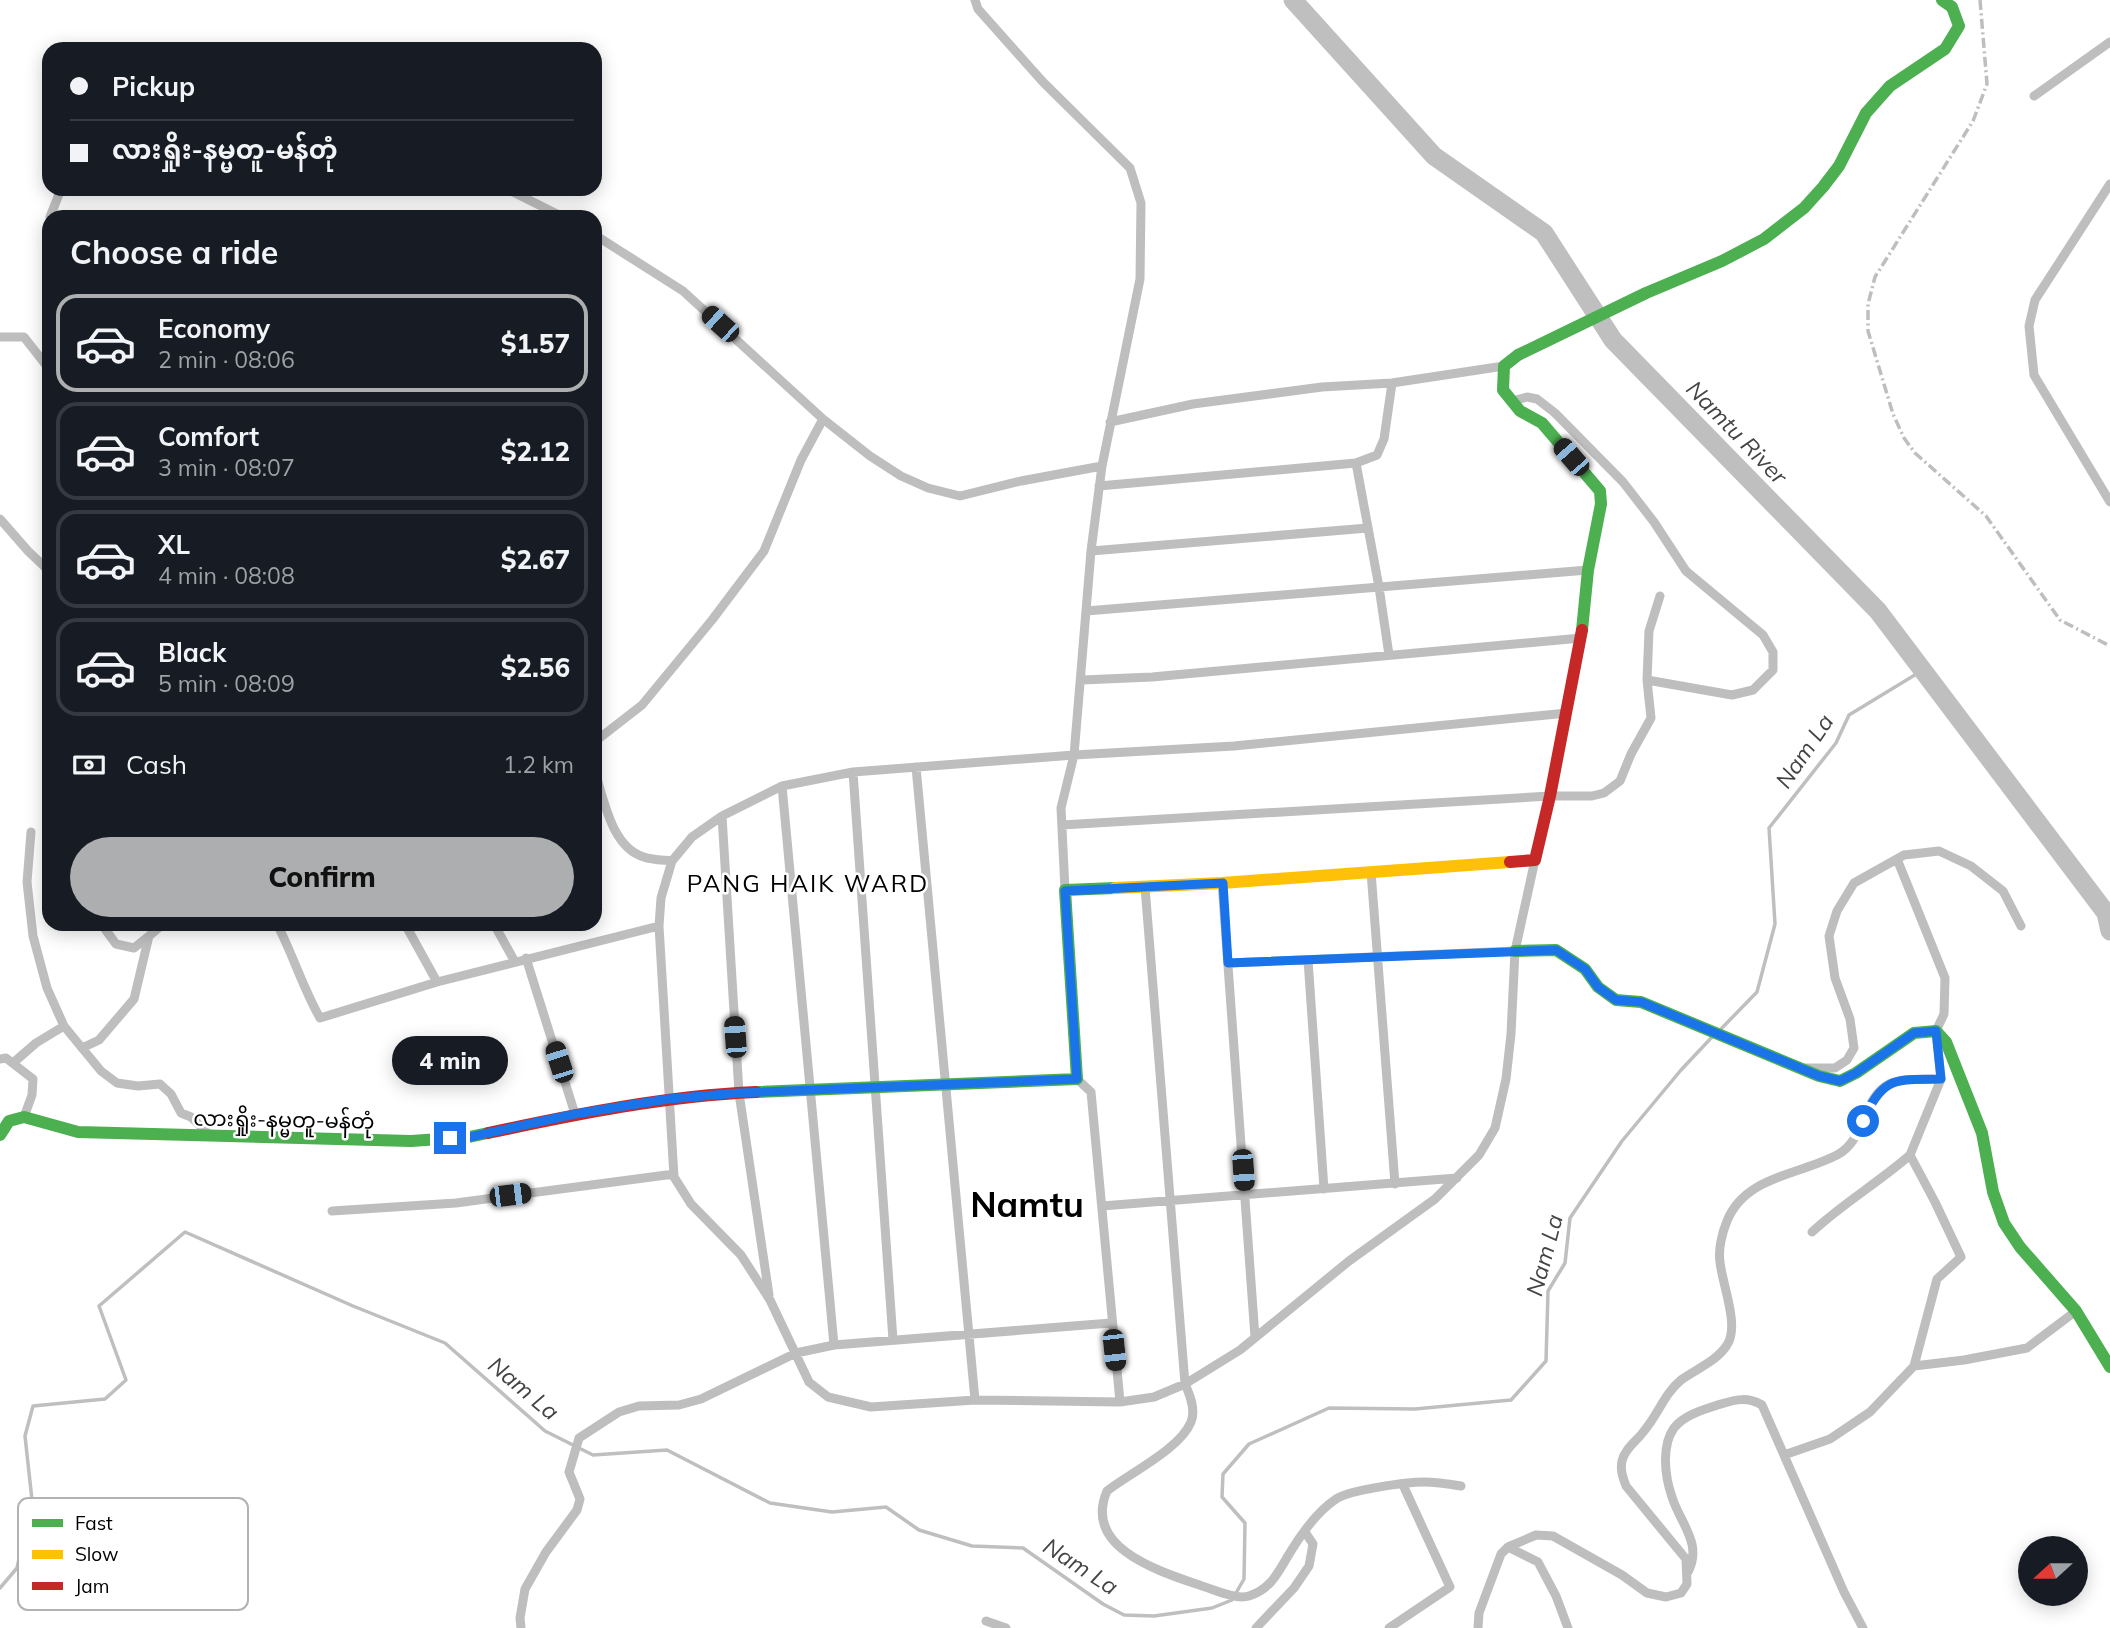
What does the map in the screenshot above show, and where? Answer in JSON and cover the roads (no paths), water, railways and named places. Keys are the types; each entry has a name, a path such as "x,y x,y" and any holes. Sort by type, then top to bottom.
{"main road":[{"path":"1077,1079 1065,891 1223,883 1535,860 1581,638 1588,570 1601,504 1600,491 1542,423 1520,411 1503,390 1504,366 1518,355 1646,293 1723,261 1764,239 1804,208 1839,166 1866,113 1891,86 1945,49 1959,26 1952,7 1942,0"},
{"path":"1515,951 1556,950 1585,969 1598,987 1616,1000 1641,1002 1819,1076 1840,1081 1914,1033 1936,1031 1946,1042 1982,1133 1993,1192 2004,1223 2020,1247 2076,1311 2110,1367"},
{"name":"လားရှိုး-နမ္မတူ-မန်တုံ","path":"24,1117 78,1132 411,1141 470,1137 575,1114 668,1099 739,1093 1077,1079"},
{"path":"0,1135 9,1121 24,1117"}],"street":[{"path":"975,0 978,9 1043,82 1130,168 1141,203 1140,279 1110,422 1090,551 1082,680 1074,755 1062,808 1065,891"},
{"path":"2034,96 2110,42"},
{"path":"2110,184 2035,300 2029,326 2034,375 2110,502"},
{"path":"521,196 549,210"},
{"path":"602,238 684,291 823,419 901,476 928,488 960,496 1102,466"},
{"path":"0,337 24,337 42,360"},
{"path":"1110,422 1218,400 1322,387 1392,383 1504,366"},
{"path":"1099,486 1356,463 1377,455 1384,439 1392,383"},
{"path":"1512,401 1527,397 1537,399 1555,413 1623,482 1658,527 1686,571 1763,635 1773,652 1773,670 1754,690 1732,695 1647,680"},
{"path":"602,736 642,705 764,551 802,460 823,419"},
{"path":"1356,463 1379,587 1388,655"},
{"path":"0,519 42,564"},
{"path":"1090,551 1368,528"},
{"path":"1086,611 1588,570"},
{"path":"1062,825 1550,796 1592,796 1604,793 1620,782 1631,754 1651,718 1647,680 1649,631 1660,596"},
{"path":"1082,680 1152,677 1581,638"},
{"path":"1535,860 1515,951 1506,1079 1495,1128 1479,1155 1435,1199 1349,1261 1240,1350 1185,1384 1153,1397 1120,1402 975,1400 871,1407 828,1397 809,1382 770,1300 741,1255 691,1204 674,1174 659,926 661,898 671,861 692,837 722,816 782,786 853,772 1234,746 1567,713"},
{"path":"916,766 975,1400"},
{"path":"853,772 893,1340"},
{"path":"782,786 834,1345"},
{"path":"602,793 613,826 625,844 641,857 671,861"},
{"path":"722,816 739,1093 770,1300"},
{"path":"31,832 27,881 33,936 47,988 64,1026 101,1071 117,1083 138,1086 160,1084 171,1094 181,1113 191,1117 213,1137"},
{"path":"1800,1068 1835,1068 1847,1060 1854,1048 1850,1019 1835,978 1829,936 1838,911 1854,883 1905,855 1939,851 1971,866 2003,891 2021,926"},
{"path":"1812,1232 1831,1214 1881,1180 1910,1155 1941,1079 1936,1031 1944,1014 1945,978 1897,859"},
{"path":"1371,872 1395,1184"},
{"path":"1223,883 1255,1337"},
{"path":"1145,887 1185,1384 1193,1409 1191,1422 1173,1444 1107,1490 1102,1502 1106,1531 1119,1545 1154,1570 1244,1597 1260,1592 1273,1581 1305,1532 1325,1507 1339,1497 1370,1489 1422,1482 1461,1486"},
{"path":"281,931 292,953 306,993 320,1018 437,982 659,926"},
{"path":"106,931 116,944 134,948 155,931"},
{"path":"409,931 437,982"},
{"path":"498,931 515,962"},
{"path":"82,1048 99,1040 134,999 149,936"},
{"path":"1228,963 1515,951"},
{"path":"526,958 575,1114"},
{"path":"1308,960 1324,1189"},
{"path":"13,1063 36,1043 64,1026"},
{"path":"0,1059 6,1058 33,1079 32,1095 24,1117"},
{"path":"1077,1079 1091,1092 1120,1402"},
{"path":"1479,1628 1479,1613 1501,1554 1508,1547 1536,1535 1553,1536 1622,1575 1647,1593 1666,1597 1681,1593 1687,1584 1686,1559 1626,1486 1622,1462 1625,1452 1645,1430 1670,1391 1717,1356 1729,1343 1729,1303 1720,1262 1721,1242 1727,1221 1737,1203 1767,1181 1839,1154 1856,1138 1879,1091 1891,1082 1941,1079"},
{"path":"1784,1455 1830,1439 1870,1412 1914,1366 1937,1279 1961,1257 1936,1202 1910,1155"},
{"path":"332,1210 456,1203 674,1174"},
{"path":"1102,1206 1457,1178"},
{"path":"1914,1366 2027,1348 2076,1311"},
{"path":"521,1628 525,1589 546,1552 577,1510 580,1499 569,1472 579,1440 619,1412 639,1406 679,1405 701,1399 796,1353 834,1345 1111,1323"},
{"path":"1688,1572 1693,1563 1693,1544 1671,1496 1666,1451 1675,1427 1694,1413 1730,1401 1750,1398 1762,1405 1844,1592 1863,1628"},
{"path":"1389,1628 1450,1587 1403,1485"},
{"path":"1256,1628 1294,1588 1309,1566 1313,1544 1305,1532"},
{"path":"1508,1547 1538,1562 1556,1596 1568,1628"},
{"path":"986,1621 1006,1628"}],"waterway":[{"name":"Namtu River","path":"1293,0 1434,156 1544,233 1613,340 1878,611 2106,913 2110,931"},
{"name":"Nam La","path":"1719,1031 1757,992 1775,924 1769,828 1836,743 1849,715 1923,670"},
{"name":"Nam La","path":"32,1498 25,1436 33,1406 105,1399 126,1380 99,1306 185,1232 445,1343 545,1431 593,1455 667,1450 770,1503 832,1512 886,1507 919,1530 972,1546 1023,1548 1103,1604 1124,1615 1154,1616 1212,1608 1232,1600 1244,1579 1245,1523 1222,1497 1223,1474 1249,1444 1329,1408 1415,1409 1511,1400 1546,1361 1548,1291 1565,1263 1570,1218 1622,1141 1713,1036"},
{"name":"Nam La","path":"0,1588 18,1563"}],"railway":[{"path":"1980,0 1987,84 1973,121 1875,277 1868,304 1868,331 1893,414 1904,438 1915,453 1986,516 2060,620 2110,646"}],"district":[{"name":"PANG HAIK WARD","path":"808,883"},
{"name":"Namtu","path":"1027,1204"}]}
